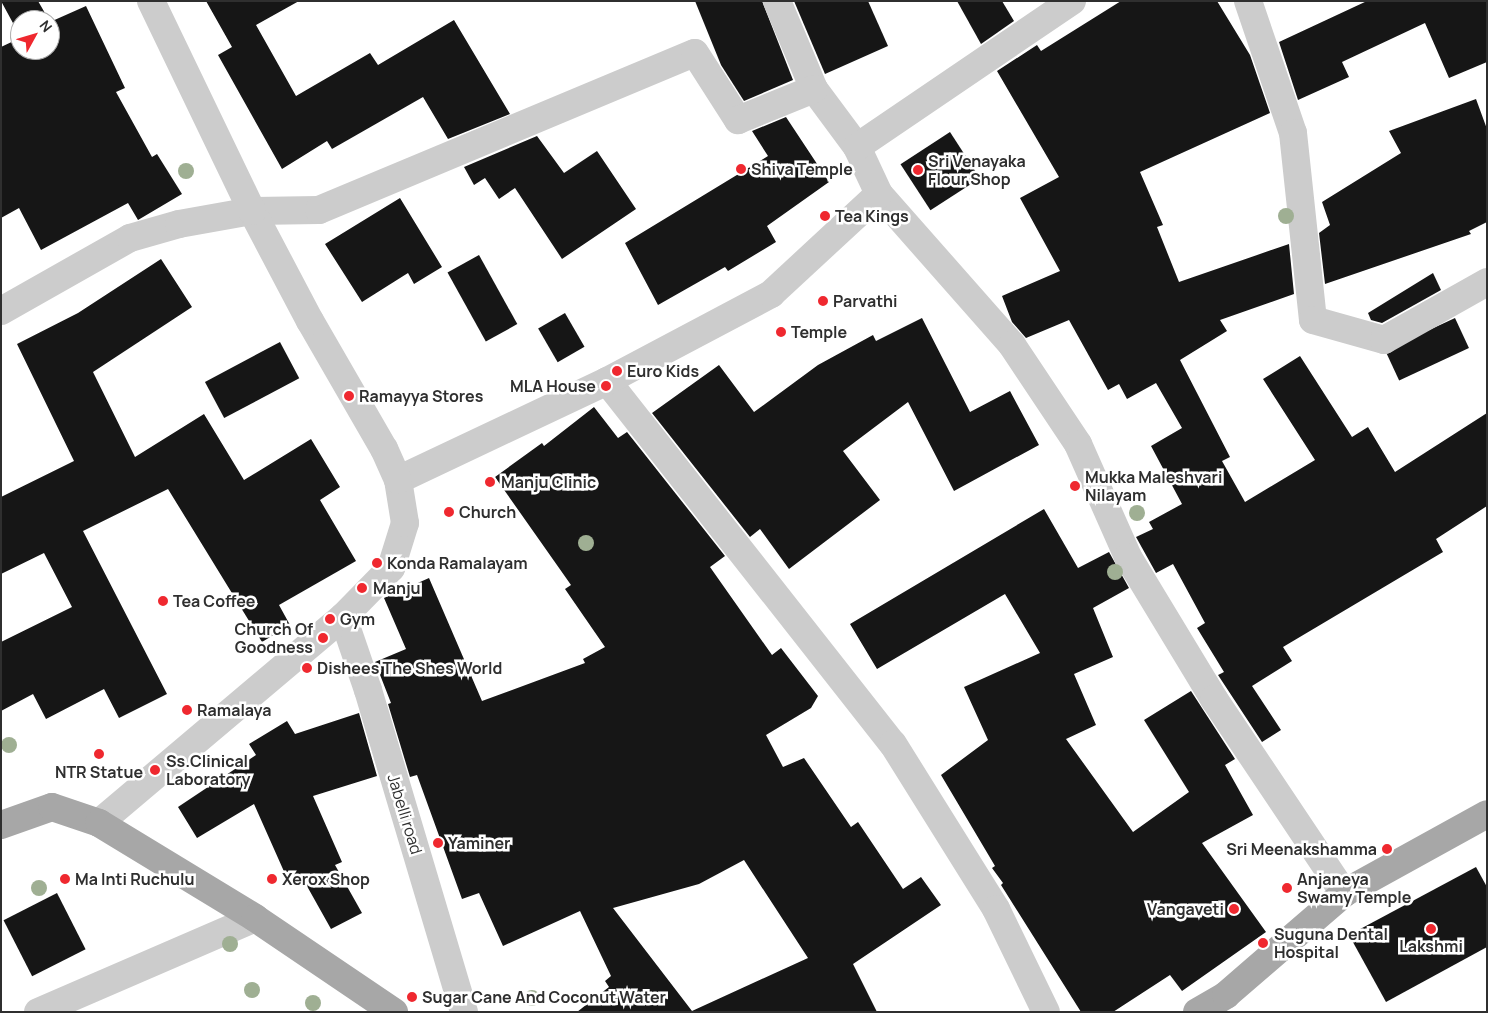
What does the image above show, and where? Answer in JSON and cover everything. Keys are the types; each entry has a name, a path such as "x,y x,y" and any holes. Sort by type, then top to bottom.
{"main road":[{"path":"1,825 52,807 99,823 254,918 394,1012"},
{"path":"1197,1012 1226,994 1344,893 1484,821"}],"street":[{"path":"99,823 342,617 391,568 405,522 398,480 252,211 151,1"},
{"path":"777,1 814,89 857,147 879,194 1012,345 1078,444 1128,557 1214,699 1344,893"},
{"path":"857,147 1072,1"},
{"path":"1248,1 1293,133 1313,320 1384,340 1487,282"},
{"path":"1,311 130,238 179,224 252,211 318,210 695,53 738,120 814,89"},
{"path":"398,480 607,381 771,294 879,194"},
{"path":"607,381 893,744 996,909 1046,1012"},
{"name":"Jabelli road","path":"342,617 368,690 464,1012"},
{"path":"38,1012 254,918"}],"building":[{"path":"1,1 38,1 43,10 10,10 10,18"},
{"path":"206,1 299,1 256,25 296,96 370,53 378,65 454,20 510,114 448,139 423,97 332,149 327,141 282,169 218,55 232,47"},
{"path":"695,1 762,1 793,80 744,101 721,65"},
{"path":"794,1 868,1 888,46 825,74"},
{"path":"957,1 1002,1 1014,21 981,44"},
{"path":"1121,1 1217,1 1250,55 1270,113 1140,172 1163,225 1157,227 1179,282 1289,244 1294,294 1220,320 1227,331 1180,360 1230,457 1222,461 1245,502 1315,460 1263,379 1300,356 1352,437 1368,427 1395,472 1487,413 1487,506 1436,539 1443,552 1283,647 1292,661 1252,686 1281,730 1262,742 1218,675 1224,672 1197,628 1205,623 1173,564 1156,573 1136,537 1153,529 1149,522 1182,504 1151,446 1182,428 1156,383 1127,399 1119,384 1108,390 1069,320 1026,338 1012,322 1002,296 1060,271 1020,198 1059,177 997,71 1037,45 1041,51"},
{"path":"1367,1 1487,1 1487,62 1449,78 1425,23 1342,62 1349,77 1298,100 1279,42"},
{"path":"86,6 125,88 116,92 152,157 157,154 182,194 138,220 128,203 41,250 19,208 1,218 1,47 10,43 10,60 60,60 60,18"},
{"path":"1476,99 1487,129 1487,222 1469,231 1471,234 1325,284 1319,233 1330,225 1322,202 1401,153 1389,131"},
{"path":"786,117 829,182 767,226 776,242 728,271 725,267 658,305 625,243 768,156 752,131"},
{"path":"950,132 980,178 930,210 901,164"},
{"path":"537,136 564,173 597,151 636,209 562,259 515,188 499,199 485,178 474,185 464,167"},
{"path":"400,198 442,267 414,284 408,273 362,302 325,244"},
{"path":"479,255 517,324 486,342 448,272"},
{"path":"161,259 192,307 93,372 135,457 204,414 244,480 311,439 340,487 320,500 356,561 279,605 290,625 262,642 168,489 83,531 167,694 119,718 104,689 46,719 33,694 1,711 1,642 72,607 44,553 1,574 1,497 74,461 17,344 78,313"},
{"path":"1433,273 1441,290 1382,323 1371,320 1368,313"},
{"path":"565,313 584,347 558,362 538,328"},
{"path":"922,318 970,412 1010,391 1039,445 954,491 908,402 843,451 880,500 789,569 760,529 750,537 652,413 719,365 754,412 818,365 873,335 876,341"},
{"path":"1455,318 1469,348 1399,380 1385,351"},
{"path":"280,342 299,378 224,418 205,382"},
{"path":"594,407 618,438 627,432 725,556 710,567 772,655 781,648 818,696 811,708 766,735 783,767 804,758 851,827 858,822 903,889 921,877 941,905 853,964 877,1012 577,1012 609,987 605,981 611,976 580,911 503,946 479,893 462,899 417,775 410,777 388,704 391,703 375,662 406,649 384,598 429,578 482,701 585,663 583,659 605,647 565,589 571,585 495,477 542,443 544,446","holes":["744,860 808,958 692,1011 613,908 699,884"]},
{"path":"1044,509 1078,568 1109,552 1129,588 1093,608 1113,657 1074,674 1096,725 1066,739 1133,832 1189,792 1144,720 1191,691 1235,759 1225,765 1253,815 1202,843 1266,932 1182,991 1170,975 1113,1012 1081,1012 1001,885 1003,883 992,868 995,866 941,775 988,740 964,687 1040,653 1005,594 877,669 850,624"},
{"path":"359,713 377,776 313,796 342,862 335,865 362,913 331,929 303,879 290,885 254,804 197,838 178,807 256,755 249,744 287,721 295,734"},
{"path":"1476,867 1487,887 1487,947 1386,1002 1349,935"},
{"path":"57,893 86,949 32,976 4,920"}],"place":[{"name":"Shiva Temple","path":"741,169"},
{"name":"Sri Venayaka Flour Shop","path":"918,170"},
{"name":"Tea Kings","path":"825,216"},
{"name":"Parvathi","path":"823,301"},
{"name":"Temple","path":"781,332"},
{"name":"Euro Kids","path":"617,371"},
{"name":"MLA House","path":"606,386"},
{"name":"Ramayya Stores","path":"349,396"},
{"name":"Manju Clinic","path":"490,482"},
{"name":"Mukka Maleshvari Nilayam","path":"1075,486"},
{"name":"Church","path":"449,512"},
{"name":"Konda Ramalayam","path":"377,563"},
{"name":"Manju","path":"362,588"},
{"name":"Tea Coffee","path":"163,601"},
{"name":"Gym","path":"330,619"},
{"name":"Church Of Goodness","path":"323,638"},
{"name":"Dishees The Shes World","path":"307,668"},
{"name":"Ramalaya","path":"187,710"},
{"name":"NTR Statue","path":"99,754"},
{"name":"Ss.Clinical Laboratory","path":"155,770"},
{"name":"Yaminer","path":"438,843"},
{"name":"Sri Meenakshamma","path":"1387,849"},
{"name":"Ma Inti Ruchulu","path":"65,879"},
{"name":"Xerox Shop","path":"272,879"},
{"name":"Anjaneya Swamy Temple","path":"1287,888"},
{"name":"Vangaveti","path":"1234,909"},
{"name":"Lakshmi","path":"1431,929"},
{"name":"Suguna Dental Hospital","path":"1263,943"},
{"name":"Sugar Cane And Coconut Water","path":"412,997"}]}
